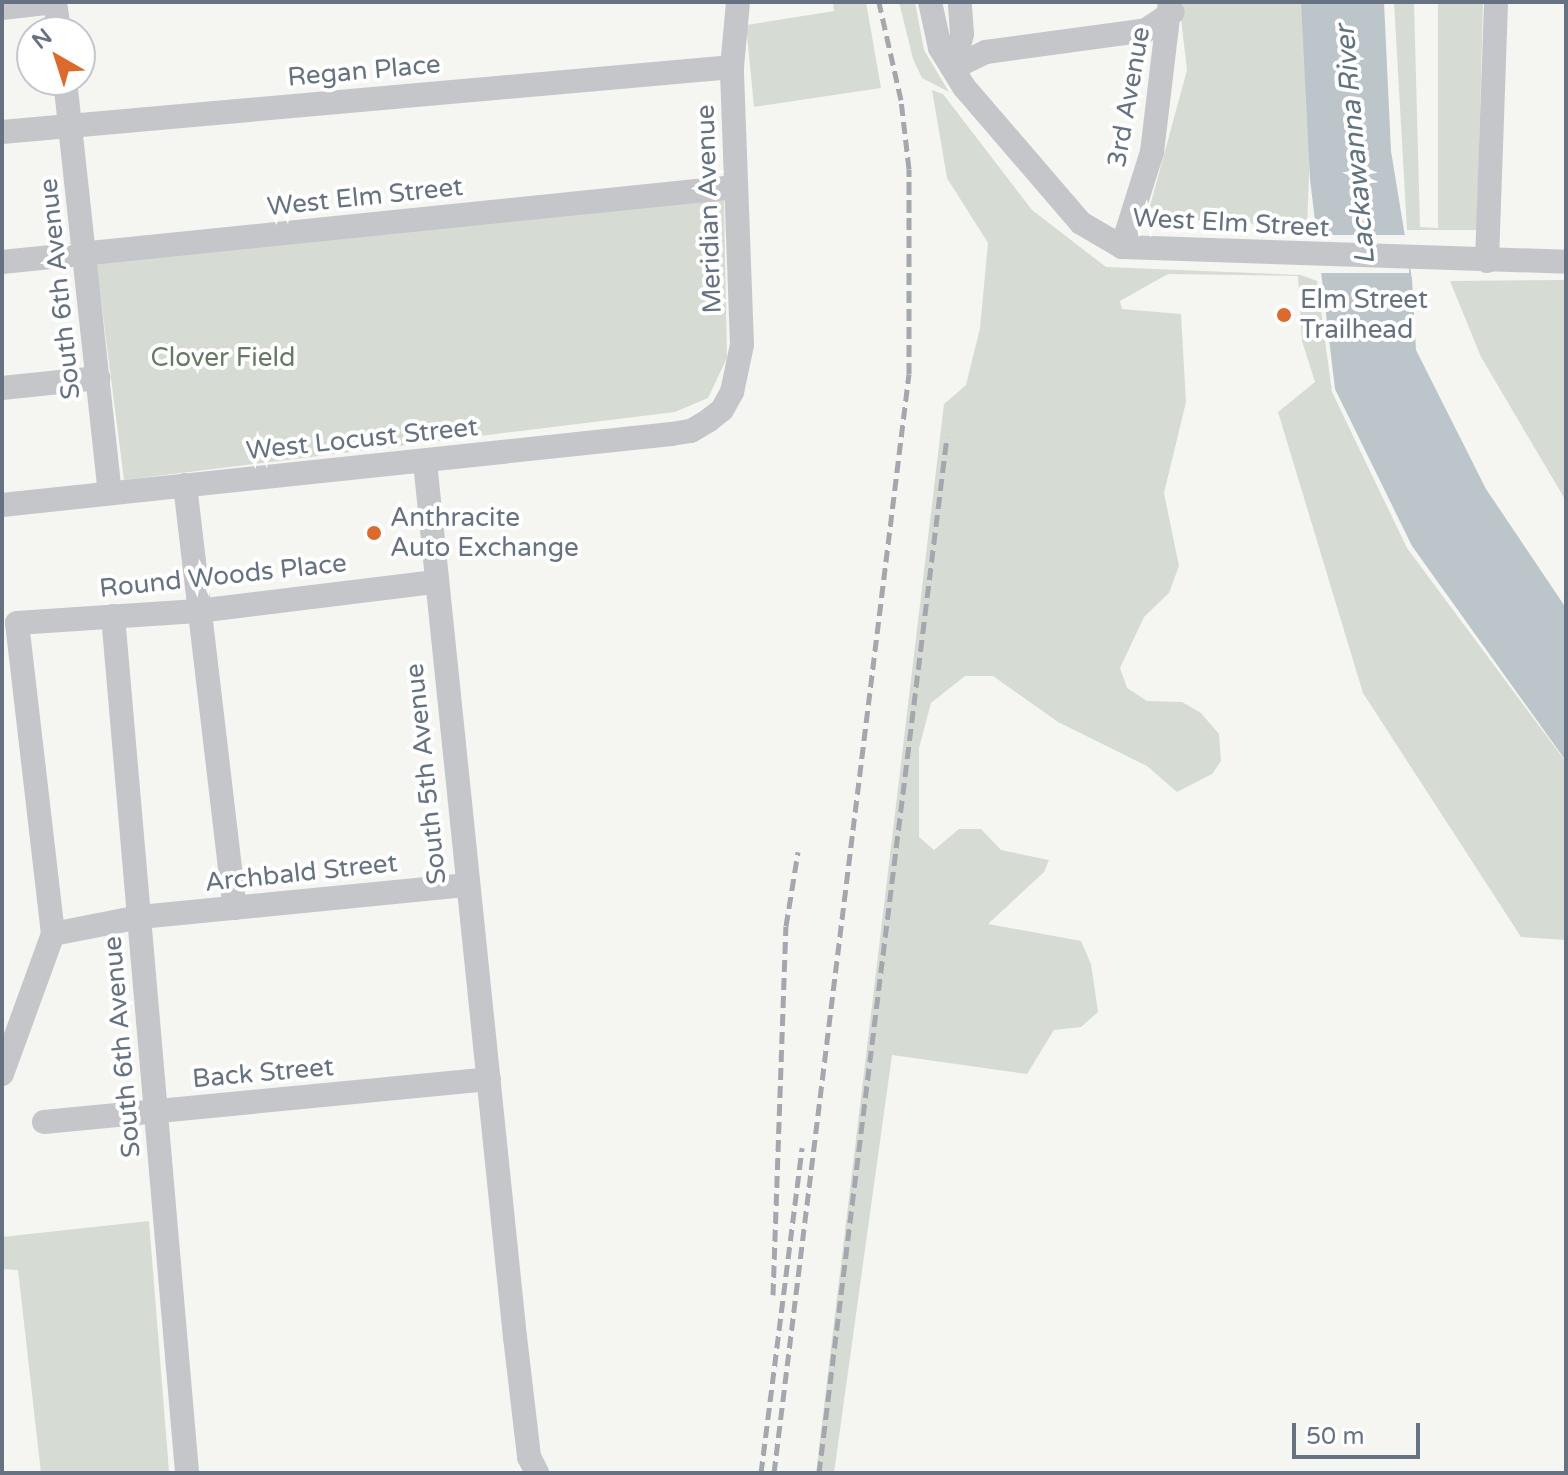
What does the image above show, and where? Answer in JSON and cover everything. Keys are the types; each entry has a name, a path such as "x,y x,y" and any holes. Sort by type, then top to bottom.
{"street":[{"path":"2,8 55,2"},
{"name":"Meridian Avenue","path":"722,410 732,392 742,345 732,67 738,2"},
{"name":"West Elm Street","path":"930,2 940,48 953,68 1081,223 1122,247 1566,262"},
{"path":"953,68 962,34 960,2"},
{"path":"1487,261 1496,2"},
{"path":"953,68 986,52 1146,30 1171,7"},
{"name":"3rd Avenue","path":"1122,247 1152,152 1171,7"},
{"name":"Regan Place","path":"2,132 732,67"},
{"name":"South 6th Avenue","path":"67,96 110,493"},
{"name":"West Elm Street","path":"2,262 735,187"},
{"path":"2,388 98,378"},
{"name":"West Locust Street","path":"2,505 425,462 691,431 722,410"},
{"name":"South 5th Avenue","path":"425,462 433,582 489,1079 527,1468"},
{"path":"185,485 235,908"},
{"name":"Round Woods Place","path":"53,934 17,623 198,611 433,582"},
{"name":"South 6th Avenue","path":"113,616 187,1473"},
{"name":"Archbald Street","path":"53,934 140,917 467,885"},
{"path":"2,1074 53,934"},
{"name":"Back Street","path":"44,1122 489,1079"}],"green space":[{"path":"833,2 866,2 881,88 754,107 746,25 834,11"},
{"path":"899,2 915,2 924,50 949,92 922,78 913,59"},
{"path":"1179,2 1311,2 1313,77 1307,227 1147,217 1187,70"},
{"path":"1394,2 1414,2 1420,227 1438,228 1438,2 1483,2 1477,230 1407,230"},
{"path":"932,90 943,94 1032,210 1106,267 1301,275 1317,281 1332,392 1407,548 1566,762 1566,940 1521,937 1363,693 1278,412 1315,382 1302,341 1298,276 1168,274 1120,301 1122,309 1181,314 1186,402 1164,493 1179,566 1169,593 1144,617 1120,668 1127,688 1147,701 1182,702 1201,713 1219,734 1221,761 1212,774 1177,792 1147,766 1058,722 993,676 965,676 931,703 919,748 919,837 934,850 959,829 981,829 1001,850 1049,860 1044,872 988,924 1081,941 1091,964 1098,1012 1081,1027 1054,1030 1027,1074 892,1055 834,1473 816,1473 944,404 966,385 980,328 988,243 947,178"},
{"name":"Clover Field","path":"724,199 727,358 708,398 675,412 124,480 96,261"},
{"path":"1566,280 1566,501 1481,357 1450,281"},
{"path":"149,1221 169,1471 41,1473 18,1270 2,1269 2,1237"}],"water":[{"name":"Lackawanna River","path":"1301,2 1384,2 1391,151 1412,279 1416,350 1486,489 1566,608 1566,761 1412,546 1335,389 1310,179"}],"pier":[{"path":"1312,235 1409,235 1409,273 1312,273"}],"railway":[{"path":"774,1473 909,374 909,169 901,100 879,2"},
{"path":"819,1473 947,437"},
{"path":"773,1295 786,926 798,852"},
{"path":"761,1473 802,1148"}],"place":[{"name":"Elm Street Trailhead","path":"1284,315"},
{"name":"Anthracite Auto Exchange","path":"374,533"}]}
